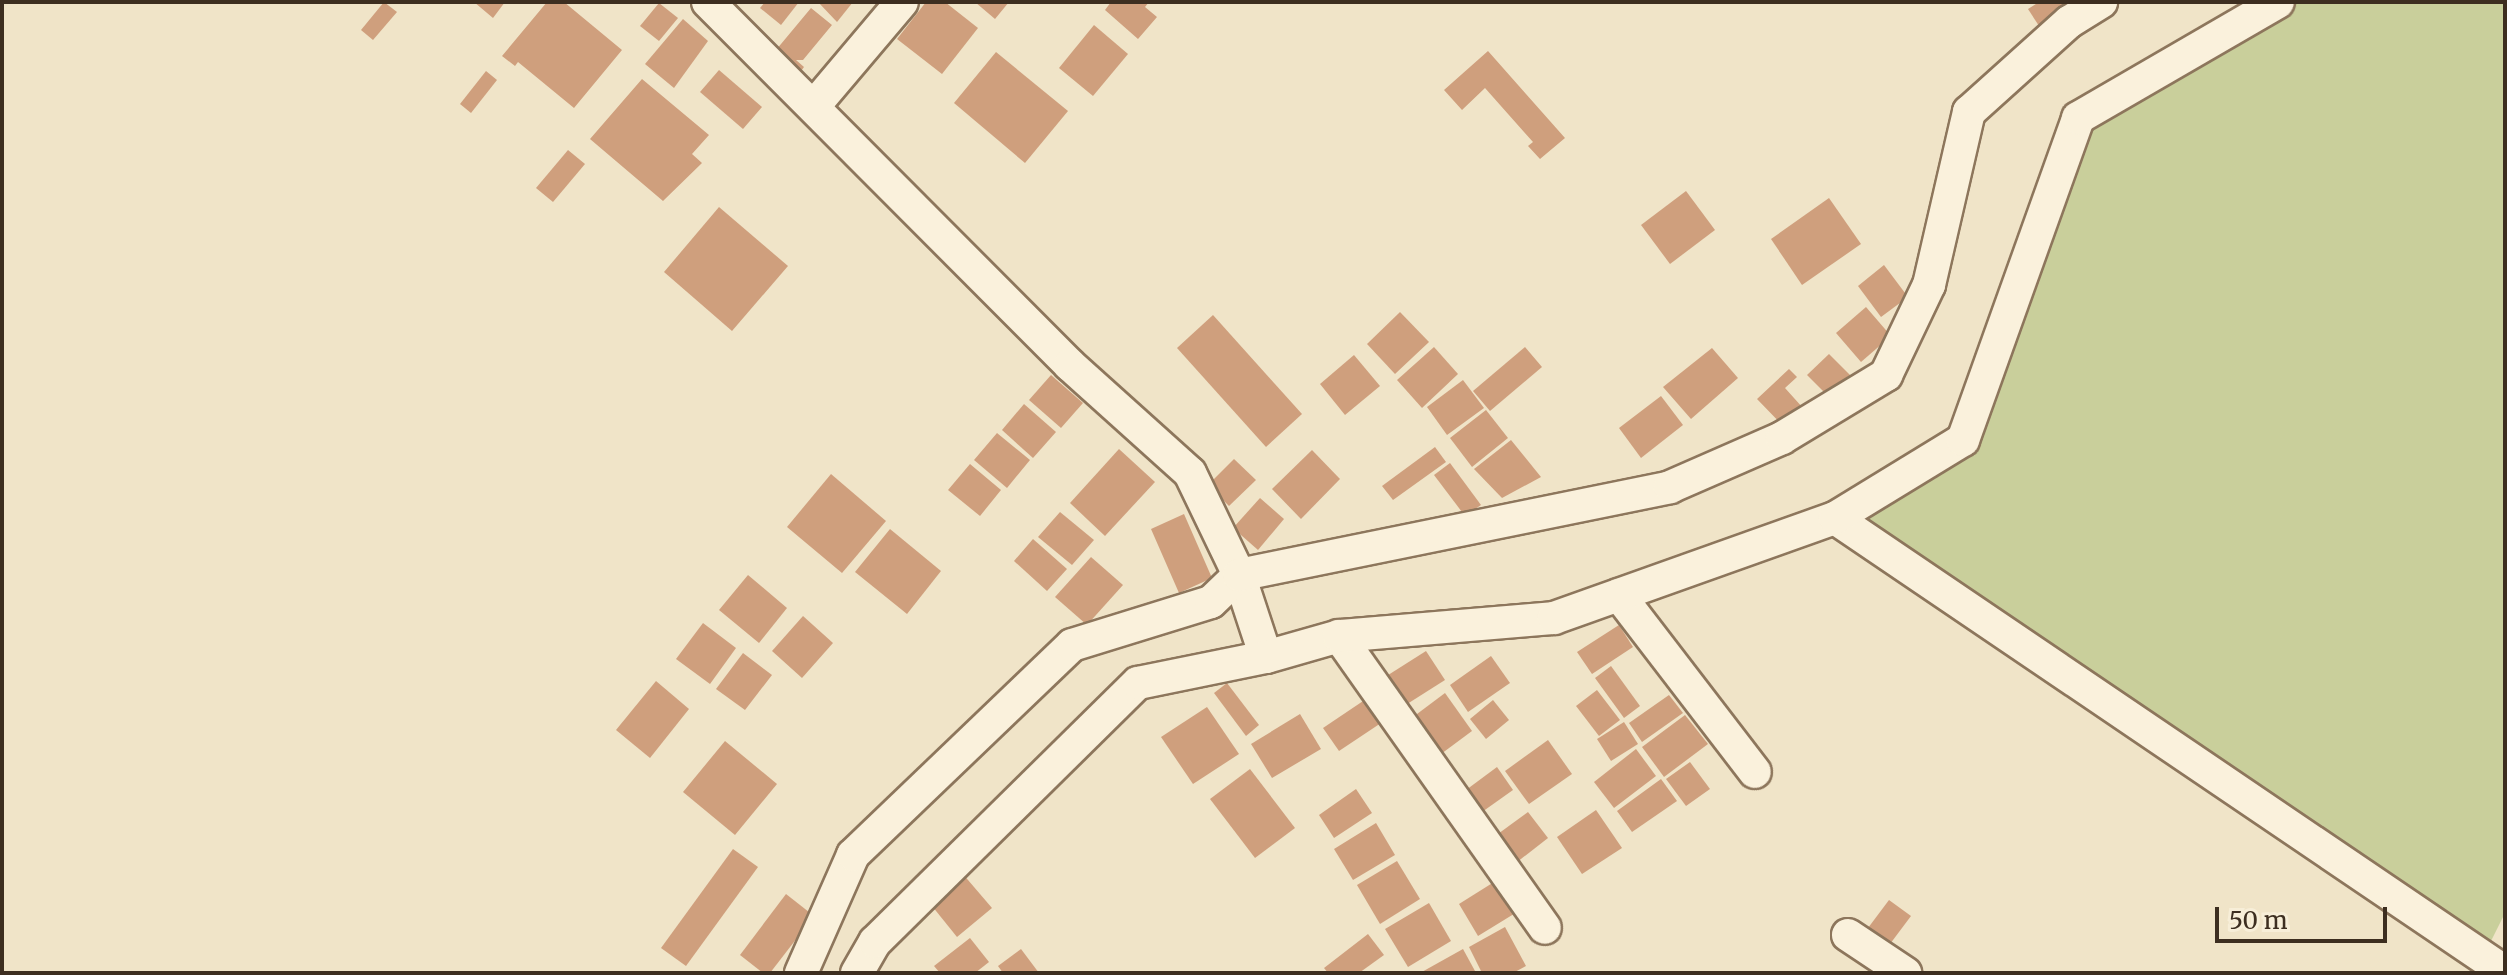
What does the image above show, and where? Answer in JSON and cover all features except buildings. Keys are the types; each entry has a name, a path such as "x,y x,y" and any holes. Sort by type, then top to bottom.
{"street":[{"path":"708,2 1070,365 1190,473 1239,575 1266,657"},
{"path":"814,106 902,2"},
{"path":"801,973 853,855 1072,645 1211,602 1239,575 1670,487 1782,438 1886,375 1929,285 1969,112 2069,22 2101,2"},
{"path":"857,973 875,942 1138,683 1266,657 1339,636 1554,618 1835,518 1963,440 2078,118 2278,2"},
{"path":"1835,518 2505,972"},
{"path":"1619,595 1755,772"},
{"path":"1339,636 1545,928"},
{"path":"1848,935 1905,973"}],"green space":[{"path":"2288,2 2505,2 2505,913 2488,947 1864,517 1985,431 2092,118"}]}
